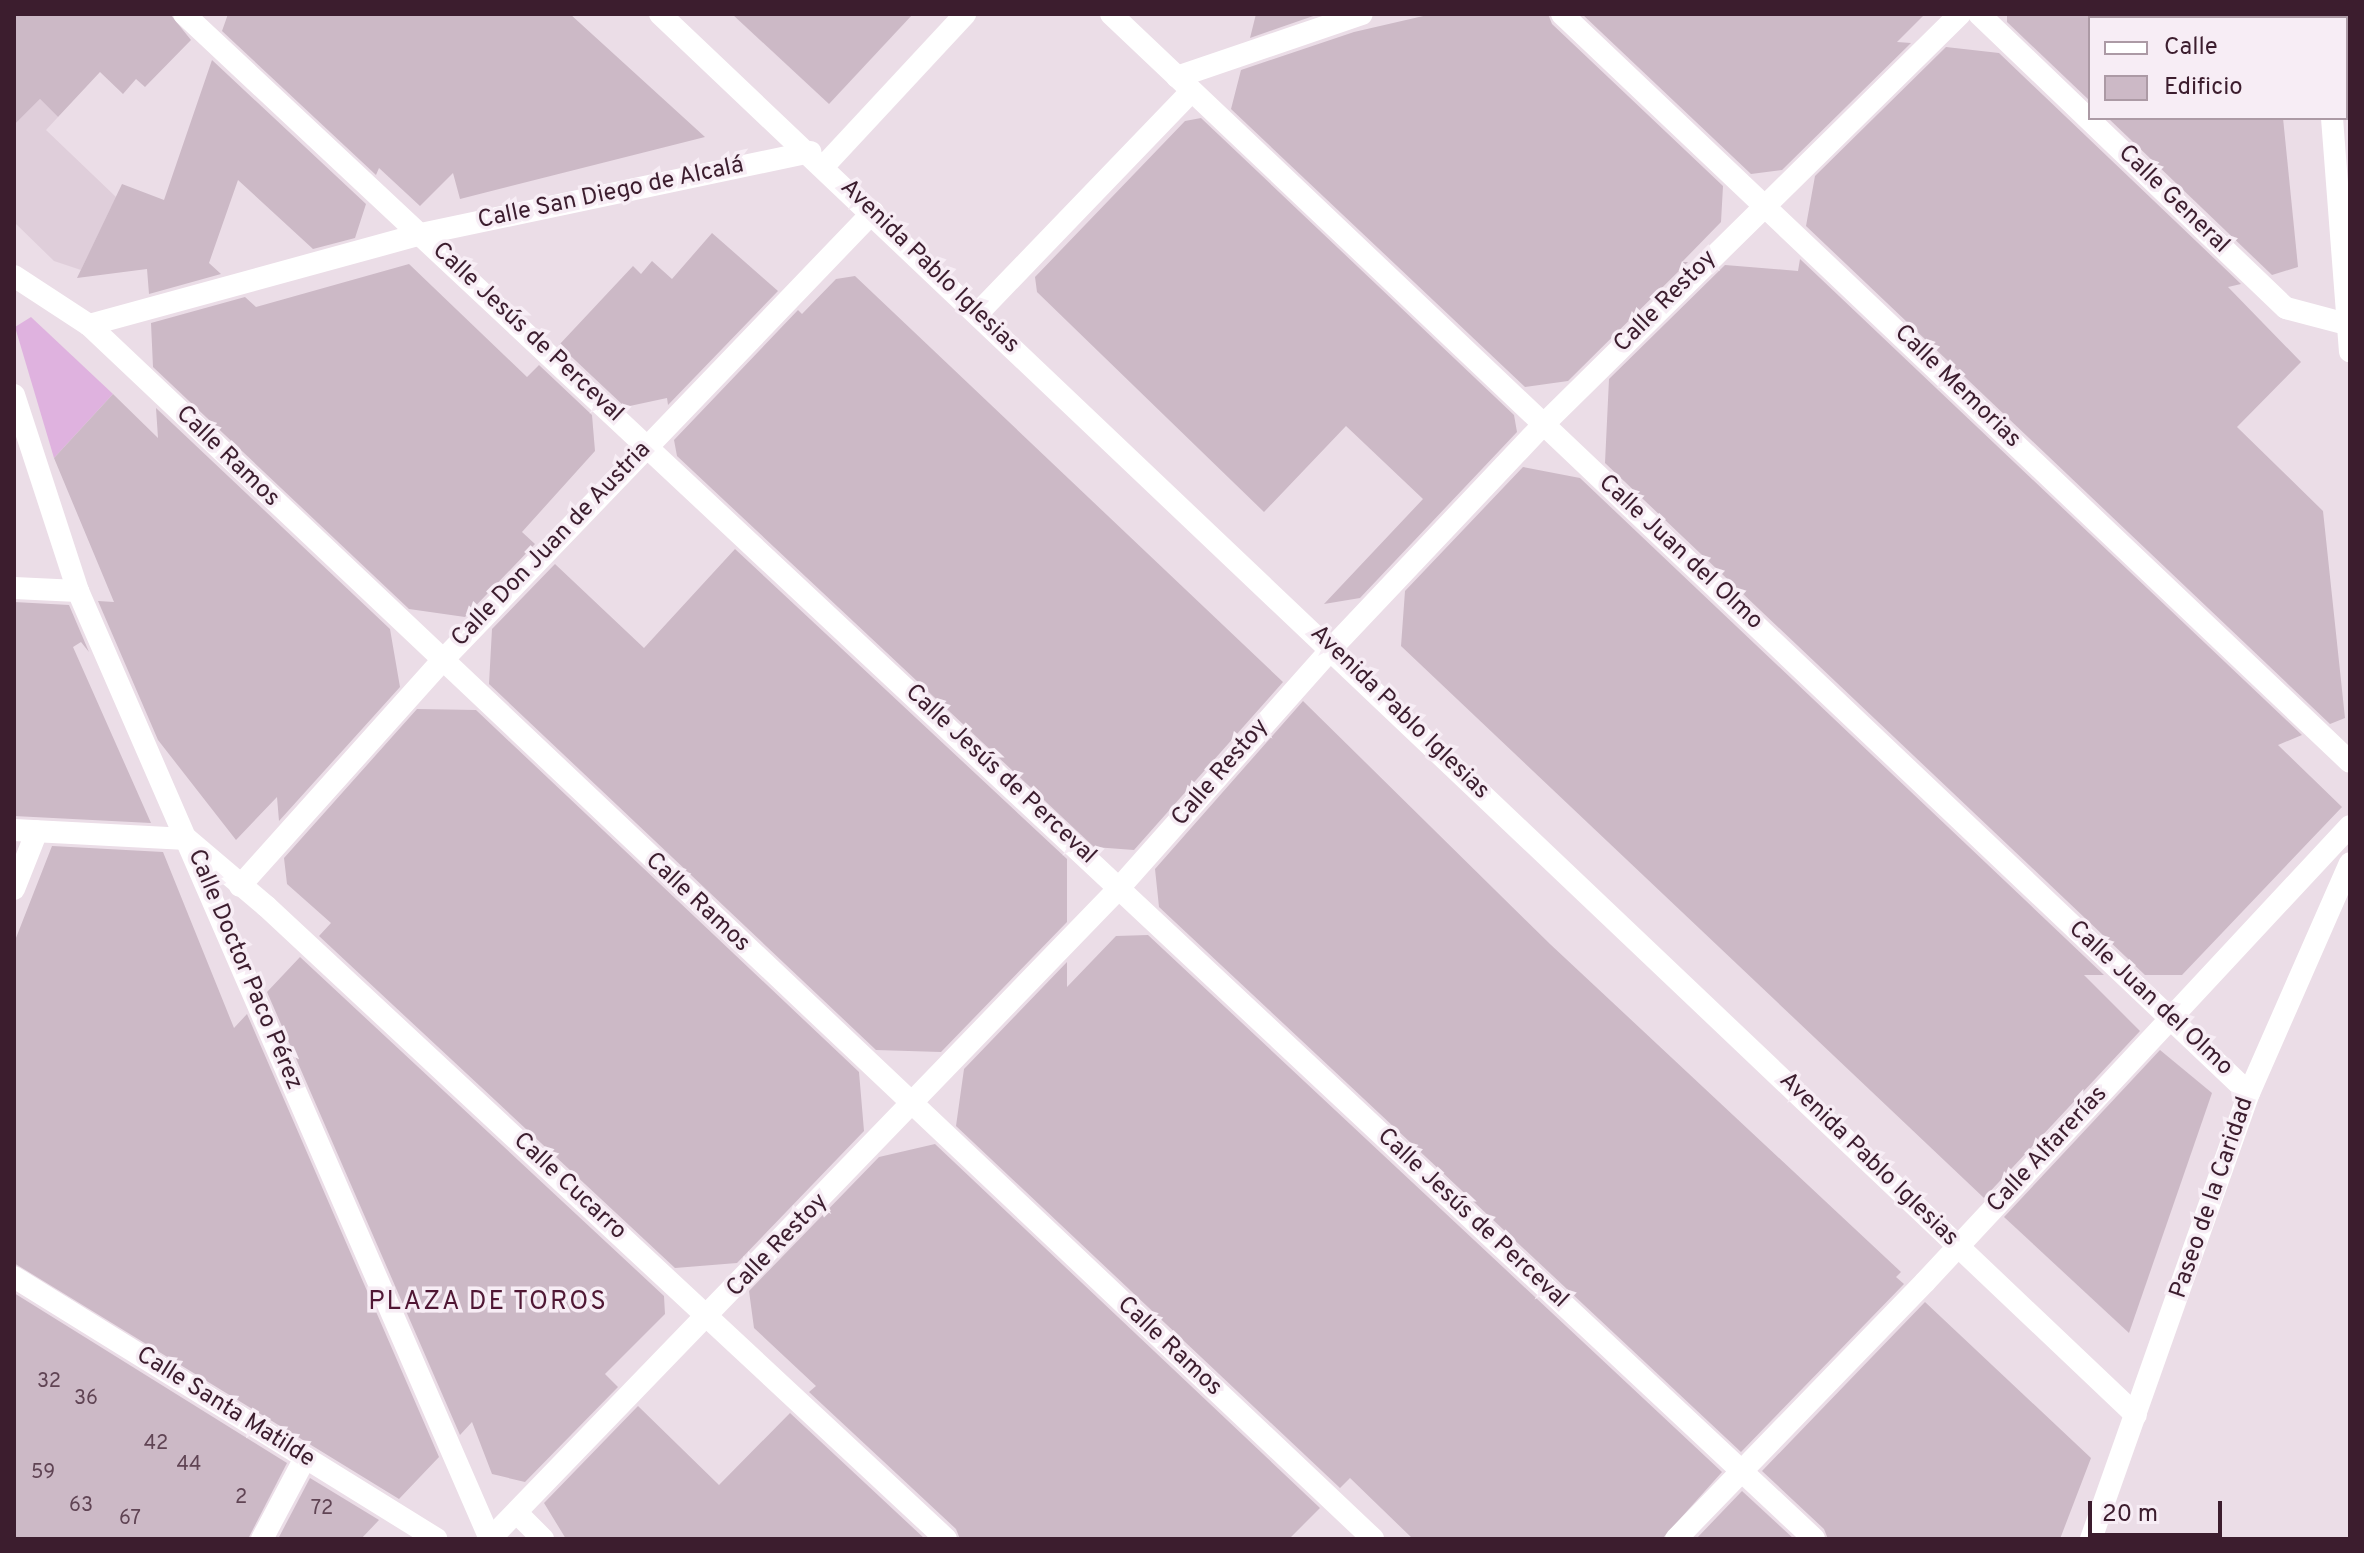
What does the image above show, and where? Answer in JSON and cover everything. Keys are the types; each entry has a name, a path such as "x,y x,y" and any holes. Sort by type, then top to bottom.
{"street":[{"name":"Calle Jesús de Perceval","path":"184,14 1814,1539"},
{"name":"Avenida Pablo Iglesias","path":"660,14 873,212 2136,1415"},
{"path":"817,160 965,14"},
{"name":"Calle Juan del Olmo","path":"1111,14 2249,1093"},
{"path":"978,313 1184,84 1362,14"},
{"name":"Calle Memorias","path":"1562,14 2350,762"},
{"name":"Calle Restoy","path":"490,1539 519,1515 913,1106 1120,887 1331,649 1544,424 1764,203 1960,14"},
{"name":"Calle General","path":"1979,14 2088,118"},
{"name":"Calle General","path":"2090,120 2286,308 2349,325"},
{"path":"2332,120 2350,351"},
{"name":"Calle San Diego de Alcalá","path":"89,325 421,234 817,160"},
{"name":"Calle Don Juan de Austria","path":"240,886 441,662 873,212"},
{"name":"Calle Ramos","path":"14,276 89,325 441,662 1373,1539"},
{"name":"Calle Doctor Paco Pérez","path":"14,395 78,591 490,1539"},
{"path":"14,588 78,591"},
{"name":"Calle Alfarerías","path":"1676,1539 1959,1246 2350,826"},
{"path":"14,830 187,839"},
{"path":"14,889 37,831"},
{"name":"Calle Cucarro","path":"187,839 709,1317 946,1539"},
{"name":"Paseo de la Caridad","path":"2091,1539 2249,1093 2350,863"},
{"name":"Calle Santa Matilde","path":"14,1277 436,1539"},
{"path":"262,1539 305,1458"},
{"path":"519,1515 543,1539"}],"shaded area":[{"path":"40,99 58,117 46,130 116,197 81,270 54,261 14,222 14,125"},
{"path":"31,317 113,394 54,458 15,327"}],"building":[{"path":"14,14 170,14 191,40 145,87 136,79 123,94 100,72 58,117 40,99 14,125"},
{"path":"228,14 570,14 705,137 460,199 453,173 420,206 379,168 376,175 222,31"},
{"path":"732,14 913,14 829,104"},
{"path":"1256,14 1319,14 1250,38"},
{"path":"1432,14 1548,14 1552,24 1723,186 1721,222 1682,262 1688,262 1568,381 1525,387 1231,109 1241,70 1354,32"},
{"path":"1582,14 1925,14 1897,42 1911,43 1782,170 1751,174"},
{"path":"2007,14 2090,14 2088,99 2007,22"},
{"path":"1946,47 1999,53 2241,284 2228,287 2301,362 2237,427 2323,511 2345,718 2330,724 1806,226 1815,176"},
{"path":"212,60 366,204 355,238 313,249 238,180 209,263 221,274 149,294 147,269 77,278 122,184 164,200"},
{"path":"1201,118 1514,415 1517,432 1360,598 1324,604 1423,499 1346,426 1264,512 1037,292 1035,277 1185,121"},
{"path":"2110,120 2283,120 2298,267 2272,275"},
{"path":"712,233 778,291 668,405 667,398 625,407 559,345 633,266 641,274 652,261 672,279"},
{"path":"1800,259 2302,735 2278,745 2342,807 2182,975 2145,975 1605,463 1609,379 1725,265 1798,271"},
{"path":"409,264 527,377 539,365 592,415 595,451 522,532 535,544 465,617 409,609 153,367 151,323 245,297 256,307"},
{"path":"855,276 1283,682 1134,850 1094,847 677,456 674,440 798,310 802,314 836,279"},
{"path":"113,394 158,438 156,408 390,629 400,687 279,821 277,797 236,840 158,740 98,601 114,602 54,458"},
{"path":"1523,467 1580,478 2104,975 2084,975 2140,1031 1984,1198 1401,646 1405,591"},
{"path":"735,549 1067,859 1067,922 941,1052 876,1050 489,684 492,629 555,564 644,648"},
{"path":"14,602 69,605 89,652 81,642 73,647 151,823 14,816"},
{"path":"1303,701 1550,944 1901,1272 1896,1277 1904,1284 1741,1452 1159,907 1155,869"},
{"path":"417,709 476,710 859,1072 864,1131 737,1263 675,1268 319,936 331,923 287,884 284,858"},
{"path":"52,846 163,852 234,1028 247,1014 439,1457 399,1499 14,1263 14,943"},
{"path":"1148,935 1722,1472 1662,1539 1413,1539 1350,1478 1340,1488 956,1126 964,1069 1067,962 1067,987 1116,936"},
{"path":"300,957 664,1296 665,1314 605,1374 618,1387 525,1482 492,1474 472,1422 460,1435 267,992"},
{"path":"2160,1050 2212,1093 2129,1333 2004,1217"},
{"path":"935,1144 1320,1508 1289,1539 960,1539 956,1529 809,1392 816,1386 754,1328 749,1291 879,1157"},
{"path":"14,1293 287,1463 248,1539 14,1539"},
{"path":"1925,1302 2091,1458 2060,1539 1828,1539 1824,1529 1762,1471"},
{"path":"638,1406 719,1485 790,1413 925,1539 566,1539 544,1503"},
{"path":"310,1478 379,1520 361,1539 278,1539"},
{"path":"1742,1491 1794,1539 1696,1539"}],"district":[{"name":"PLAZA DE TOROS","path":"488,1303"}]}
